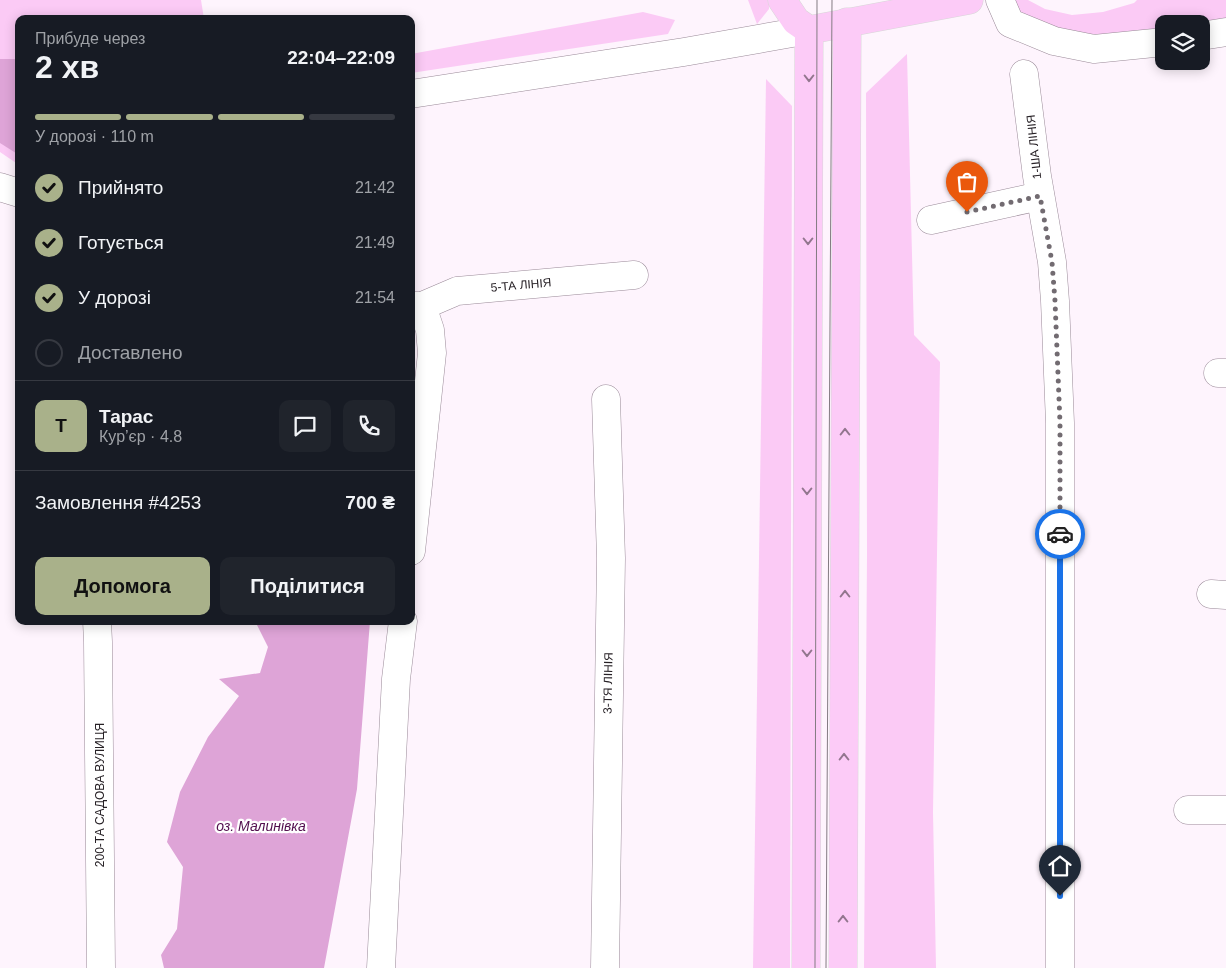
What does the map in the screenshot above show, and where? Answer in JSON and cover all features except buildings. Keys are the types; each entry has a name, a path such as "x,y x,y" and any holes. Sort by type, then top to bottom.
{"main road":[{"path":"782,0 796,21 809,30 969,0"},
{"path":"843,968 847,22"},
{"path":"806,968 809,30"}],"street":[{"path":"1005,12 1054,41 1094,50 1155,43"},
{"path":"415,93 684,52 809,30"},
{"path":"1210,35 1226,32"},
{"name":"1-ША ЛІНІЯ","path":"1024,74 1040,196 1052,262 1060,423 1060,968"},
{"path":"0,187 15,192"},
{"path":"931,220 1040,196"},
{"name":"5-ТА ЛІНІЯ","path":"417,306 457,290 634,275"},
{"path":"415,513 432,353 430,330 417,306"},
{"name":"3-ТЯ ЛІНІЯ","path":"605,968 611,558 606,399"},
{"name":"200-ТА САДОВА ВУЛИЦЯ","path":"97,625 101,968"},
{"path":"381,968 396,679 403,625"},
{"path":"1188,810 1226,810"}],"shaded area":[{"path":"0,0 201,0 203,15 15,15 15,162 0,152"},
{"path":"748,0 769,0 769,9 757,24"},
{"path":"1011,0 1028,0 1045,9 1072,15 1103,12 1134,3 1137,0 1226,0 1226,23 1210,23 1210,15 1155,15 1155,34 1098,44 1024,21"},
{"path":"643,12 675,20 668,34 415,72 415,53"},
{"path":"907,54 914,335 940,362 933,812 936,968 864,968 867,554 866,93"},
{"path":"766,79 792,106 790,968 753,968"}],"water":[{"path":"0,59 15,59 15,152 0,143"},
{"name":"оз. Малинівка","path":"257,625 370,625 357,789 324,968 164,968 161,955 177,929 183,867 167,842 180,792 208,737 239,696 219,679 260,673 268,647"}],"tram line":[{"path":"815,968 817,0"},
{"path":"826,968 832,0"}],"way so far":[{"path":"967,212 1040,196 1052,262 1055,301 1060,423 1060,534"}],"route":[{"path":"1060,534 1060,896"}]}
